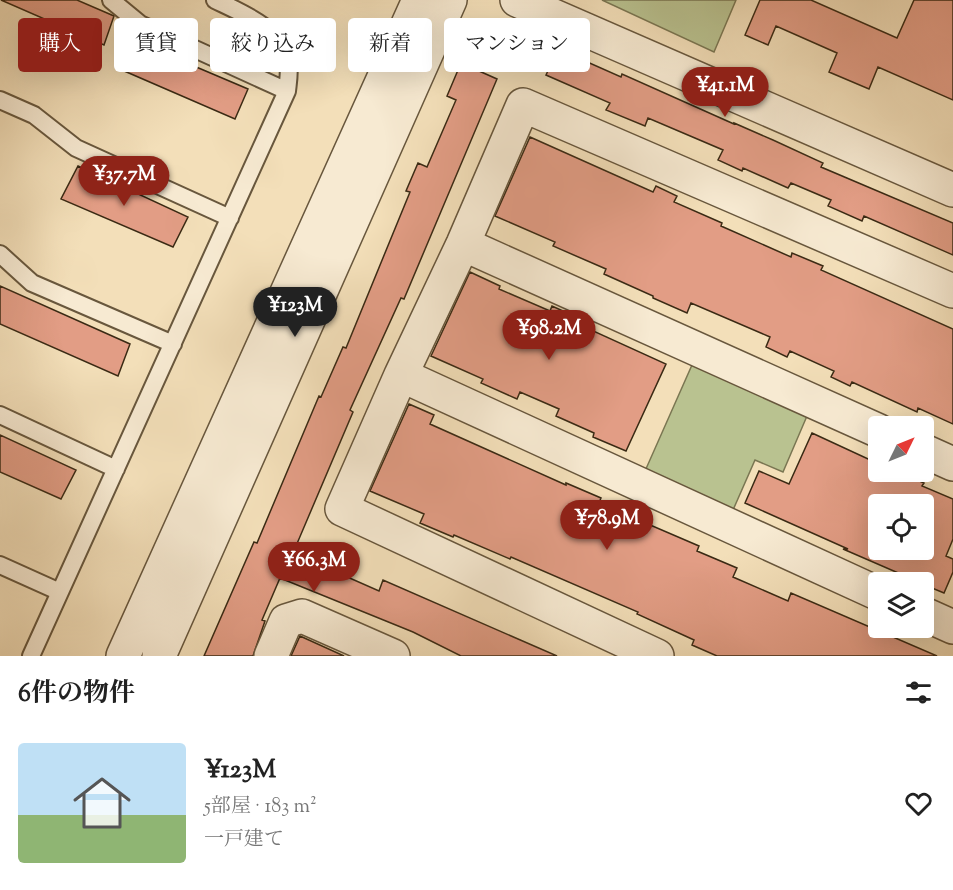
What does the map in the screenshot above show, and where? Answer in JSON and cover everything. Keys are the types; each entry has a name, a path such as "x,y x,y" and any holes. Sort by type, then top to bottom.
{"street":[{"path":"123,656 419,0"},
{"path":"159,656 450,0"},
{"path":"516,0 953,190"},
{"path":"657,656 342,509 401,375 463,244 523,105 953,291"},
{"path":"463,244 868,426"},
{"path":"401,375 868,589"},
{"path":"934,455 953,464"},
{"path":"271,656 286,621 302,616 393,656"},
{"path":"934,618 953,627"}],"lane":[{"path":"111,0 140,24 287,91"},
{"path":"31,656 287,91 289,64 281,42 256,20 215,0"},
{"path":"0,100 34,115 76,148 230,218"},
{"path":"0,254 32,283 173,344"},
{"path":"0,415 116,469"},
{"path":"0,565 60,592"}],"green space":[{"path":"602,0 736,0 714,52"},
{"path":"692,365 807,416 783,472 755,460 733,510 645,471"}],"building":[{"path":"1,0 77,0 114,16 104,45 102,44 102,18 42,18"},
{"path":"760,0 811,0 897,38 914,0 953,0 953,100 878,67 869,89 829,72 837,53 776,26 768,45 745,35"},
{"path":"590,63 621,77 622,74 773,140 823,163 821,167 953,223 953,255 864,216 862,221 828,206 831,200 791,183 788,188 743,168 742,171 718,160 723,150 648,118 645,126 606,110 610,103 546,75 547,72 590,72"},
{"path":"198,68 248,89 235,119 127,72 198,72"},
{"path":"457,72 481,72 497,79 404,299 401,298 350,410 353,412 293,553 379,591 383,580 557,656 461,656 413,632 280,578 262,620 265,621 253,656 204,656 254,542 257,543 319,396 321,397 343,347 346,348 410,192 406,191 418,163 427,167 456,100 447,96"},
{"path":"530,137 653,192 656,186 677,196 674,202 722,223 721,226 791,257 792,253 823,266 821,270 953,329 953,424 918,408 917,412 852,382 850,386 831,377 834,371 790,351 787,357 766,347 770,337 691,303 687,313 653,298 604,274 606,269 553,246 555,242 495,216"},
{"path":"78,166 188,217 173,247 61,199"},
{"path":"470,272 500,286 499,289 550,311 552,306 572,315 569,320 666,364 626,451 593,437 594,433 556,416 559,409 520,392 517,399 481,383 483,379 431,356"},
{"path":"0,286 130,344 118,376 0,324"},
{"path":"409,404 434,415 430,424 566,485 566,483 601,498 599,503 699,546 697,551 737,568 733,577 788,601 791,593 868,626 868,638 895,638 937,656 717,656 692,645 694,640 637,614 638,612 511,557 510,559 420,523 424,514 370,491"},
{"path":"812,433 868,459 868,482 922,482 924,483 922,486 953,499 953,539 946,556 953,559 953,572 944,593 934,589 934,572 896,572 868,560 934,560 934,494 868,494 868,560 745,503 759,471 789,484"},
{"path":"0,435 76,470 61,499 0,472"},
{"path":"300,636 344,656 291,656"}]}
